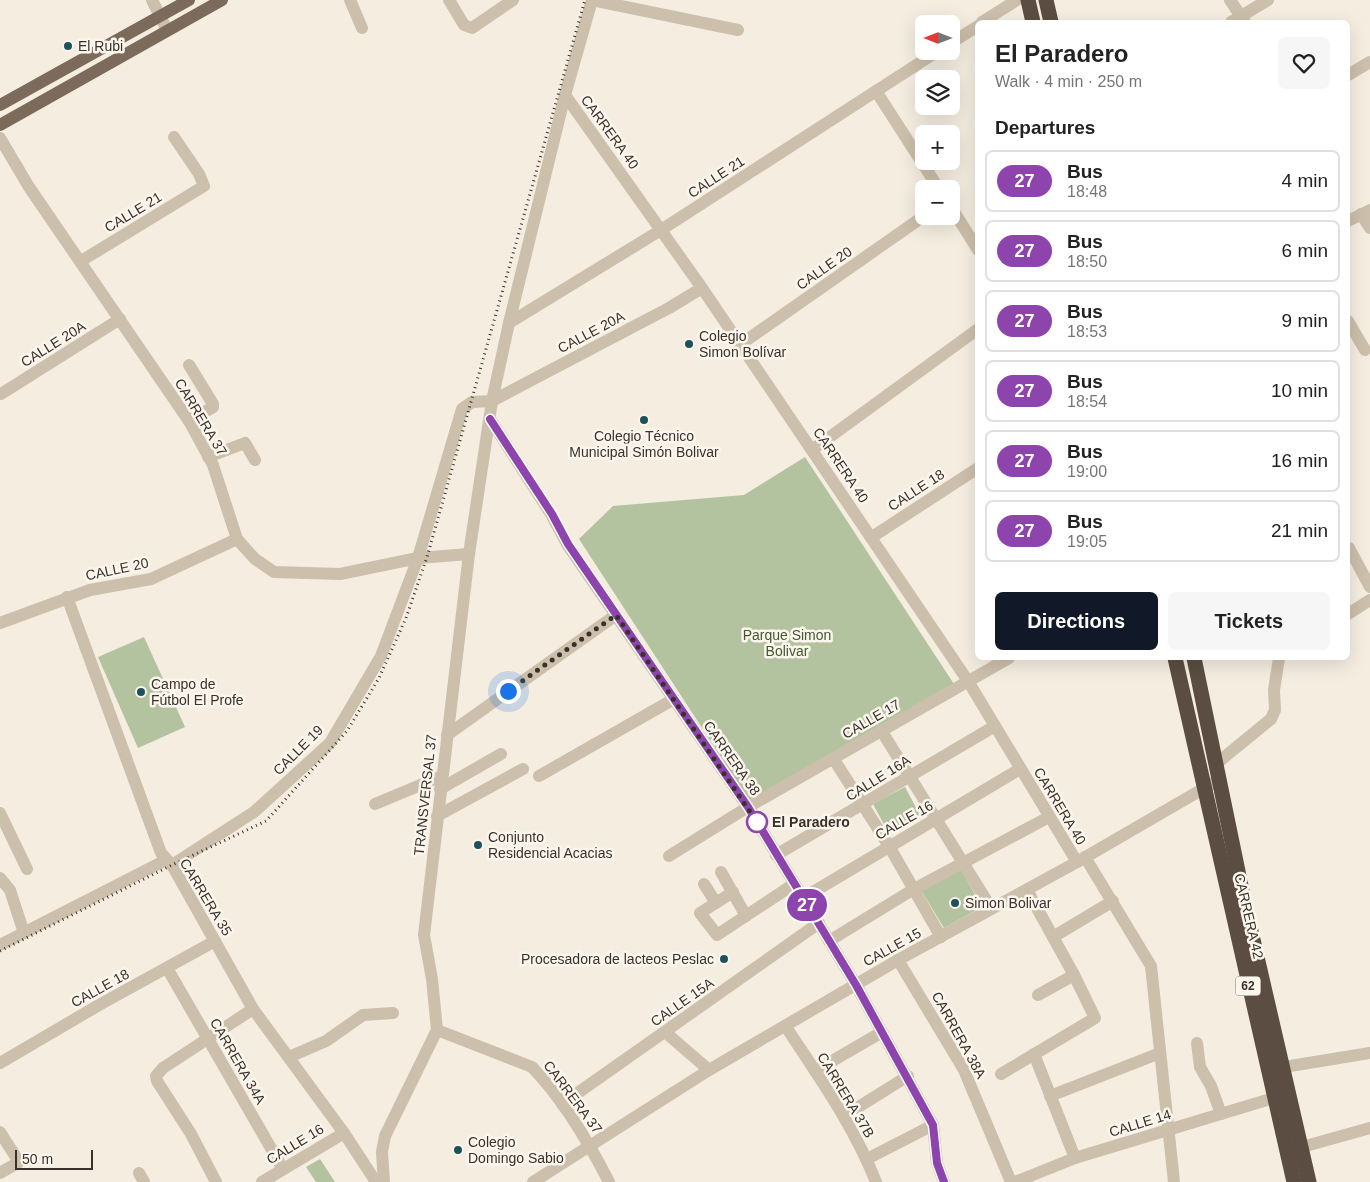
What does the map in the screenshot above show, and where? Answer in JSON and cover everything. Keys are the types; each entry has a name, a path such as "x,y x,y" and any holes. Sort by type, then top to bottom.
{"highway":[{"path":"1028,0 1033,20"},
{"path":"1046,0 1051,20"},
{"name":"CARRERA 42","path":"1175,660 1294,1182"},
{"name":"CARRERA 42","path":"1194,660 1245,905 1284,1067 1309,1182"}],"main road":[{"path":"0,105 189,0"},
{"path":"0,125 222,0"}],"street":[{"path":"152,0 168,30"},
{"path":"350,0 362,28"},
{"path":"449,0 464,25 472,28 513,0"},
{"path":"592,0 738,30"},
{"name":"CARRERA 40","path":"492,401 509,323 565,95 592,0"},
{"path":"985,20 1017,0"},
{"path":"1230,0 1239,20"},
{"path":"1240,20 1268,0"},
{"path":"960,37 975,28"},
{"name":"CALLE 21","path":"509,323 661,230 924,60"},
{"path":"1350,74 1370,62"},
{"path":"876,91 933,180"},
{"name":"CARRERA 40","path":"565,95 741,344 872,537 968,681 1049,818 1113,902 1151,966 1174,1182"},
{"name":"CALLE 21","path":"80,262 204,186 203,181 174,137"},
{"name":"CARRERA 37","path":"0,138 29,187 189,421 208,456 237,539 255,559 274,572 340,574 418,558 470,554"},
{"path":"1350,220 1366,212 1370,228"},
{"name":"CALLE 20","path":"741,344 915,222"},
{"path":"960,222 975,245"},
{"name":"CALLE 20A","path":"492,401 669,308 702,288"},
{"name":"CALLE 20A","path":"1,394 120,319"},
{"path":"1350,324 1365,350"},
{"path":"812,450 975,331"},
{"path":"189,365 213,407 189,421"},
{"path":"418,558 462,409 472,402 492,401"},
{"name":"TRANSVERSAL 37","path":"438,1030 424,935 470,554 492,401"},
{"name":"CARRERA 38","path":"490,419 552,514 568,544 748,807 856,985 908,1076 933,1125 937,1163 944,1182"},
{"path":"208,456 245,443 255,460"},
{"name":"CALLE 18","path":"872,537 975,470"},
{"name":"CALLE 20","path":"0,623 90,590 151,579 237,539"},
{"path":"1350,553 1353,569 1370,587"},
{"name":"CALLE 19","path":"0,945 169,862 254,812 330,743 381,656 418,558"},
{"name":"CARRERA 35","path":"67,597 161,853 169,862 253,1009 344,1132 376,1182"},
{"path":"1350,613 1370,600"},
{"path":"447,735 616,615"},
{"name":"CALLE 17","path":"669,856 748,807 1005,660"},
{"path":"1216,764 1271,719 1275,710 1274,690 1279,660"},
{"path":"539,776 674,699"},
{"name":"CALLE 16A","path":"776,856 864,806 908,776 995,726"},
{"path":"881,730 991,908"},
{"path":"375,804 441,783 501,754"},
{"path":"833,758 864,806 941,937"},
{"path":"437,816 523,769"},
{"name":"CALLE 16","path":"803,898 1020,769"},
{"name":"CALLE 15","path":"533,1182 709,1070 786,1027 898,960 1081,860 1220,779"},
{"path":"0,813 27,869"},
{"path":"829,941 914,889 1049,818"},
{"path":"721,872 746,916"},
{"path":"0,878 10,890 24,933"},
{"path":"704,884 716,902"},
{"path":"732,892 700,913 716,935 794,884"},
{"path":"1001,1074 1095,1018 1074,975 1026,890"},
{"path":"1053,937 1113,902"},
{"name":"CALLE 15A","path":"562,1104 819,923"},
{"name":"CALLE 18","path":"0,1063 215,941"},
{"name":"CARRERA 38A","path":"898,960 964,1070 1011,1182"},
{"name":"CARRERA 34A","path":"167,968 283,1169"},
{"path":"1038,994 1074,975"},
{"path":"216,1182 191,1134 157,1081 156,1076 163,1068 253,1009"},
{"path":"289,1057 326,1040 363,1015 393,1013"},
{"name":"CARRERA 37B","path":"786,1027 844,1116 867,1159 876,1182"},
{"path":"384,1182 382,1152 385,1136 438,1030"},
{"name":"CARRERA 37","path":"438,1030 532,1067 562,1104 590,1145 609,1182"},
{"path":"666,1032 709,1070"},
{"path":"815,1071 882,1032"},
{"path":"1197,1043 1200,1068 1211,1086 1221,1114"},
{"path":"1050,1096 1160,1053"},
{"path":"1284,1067 1370,1053"},
{"path":"1034,1054 1075,1158"},
{"path":"844,1116 908,1076"},
{"name":"CALLE 14","path":"1015,1182 1075,1158 1274,1098"},
{"path":"867,1159 933,1125"},
{"path":"1302,1146 1370,1128"},
{"path":"0,1132 19,1162 0,1173"},
{"name":"CALLE 16","path":"262,1182 344,1132"}],"green space":[{"name":"Parque Simon Bolivar","path":"805,457 954,684 749,800 579,539 613,506 744,495"},
{"name":"Campo de Fútbol El Profe","path":"144,637 185,727 138,748 98,657"},
{"path":"905,787 920,815 888,832 873,804"},
{"path":"960,868 982,907 944,928 921,890"},
{"path":"320,1159 335,1182 316,1182 306,1167"}],"railway":[{"path":"0,951 172,865 266,821 347,731 379,678 406,618 427,557 585,0"}],"bus line":[{"name":"27","path":"490,419 552,514 568,544 748,807 856,985 908,1076 933,1125 937,1163 944,1182"}],"place":[{"name":"El Rubi","path":"68,46"},
{"name":"Colegio Simon Bolívar","path":"689,344"},
{"name":"Colegio Técnico Municipal Simón Bolivar","path":"644,420"},
{"name":"Campo de Fútbol El Profe","path":"141,692"},
{"name":"El Paradero","path":"757,822"},
{"name":"Conjunto Residencial Acacias","path":"478,845"},
{"name":"Simon Bolivar","path":"955,903"},
{"name":"Procesadora de lacteos Peslac","path":"724,959"},
{"name":"Colegio Domingo Sabio","path":"458,1150"}],"route":[{"path":"508,691 616,615 757,822"}]}
